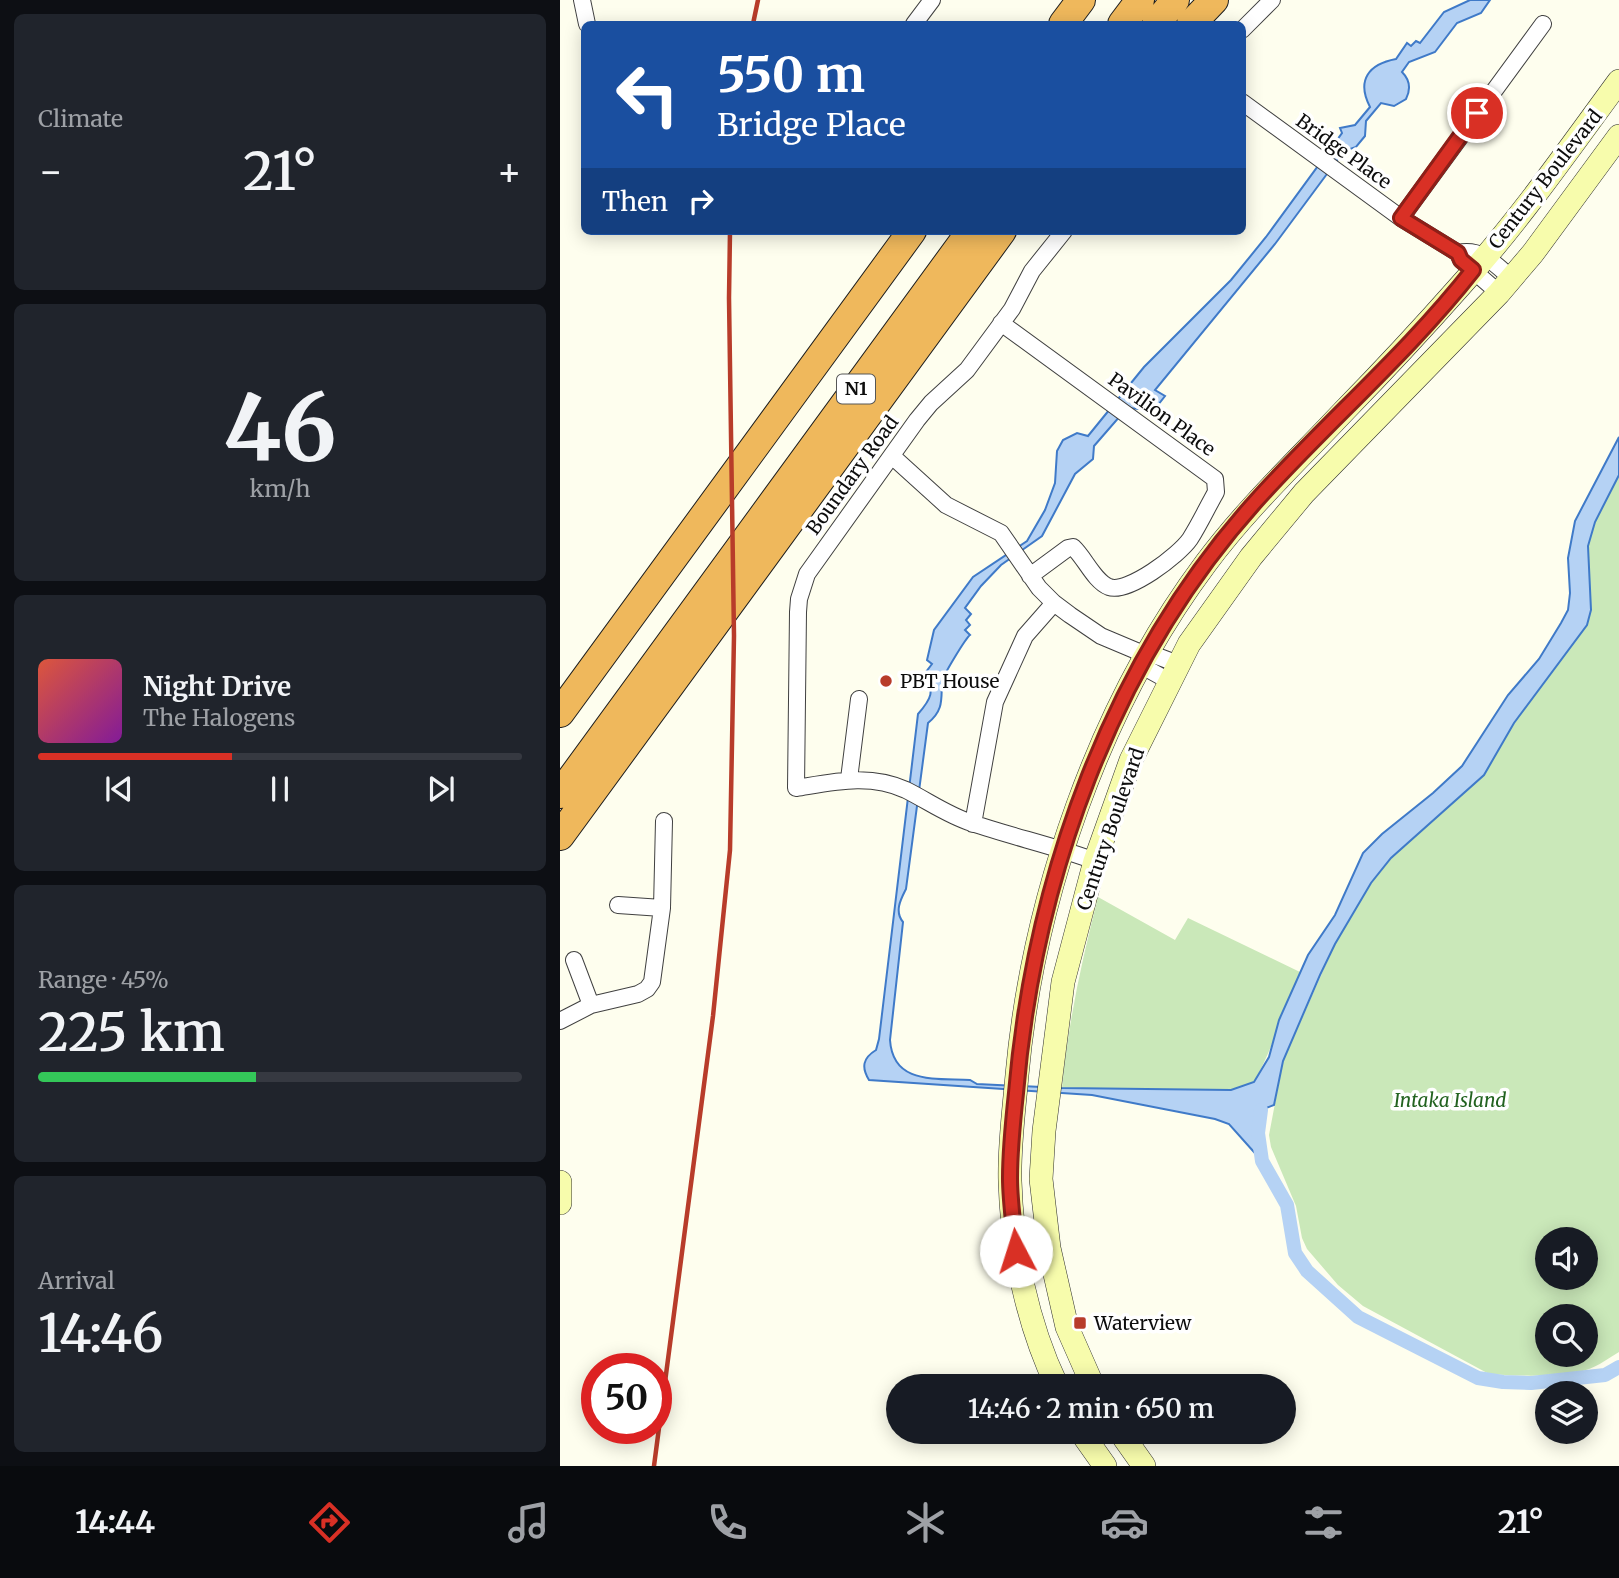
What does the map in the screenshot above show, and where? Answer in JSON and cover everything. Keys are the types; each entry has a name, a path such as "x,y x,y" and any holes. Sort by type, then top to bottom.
{"highway":[{"path":"1065,21 1081,0"},
{"path":"1124,21 1140,0"},
{"path":"1158,21 1175,0"},
{"path":"1194,21 1214,0"},
{"name":"N1","path":"560,713 909,235"},
{"name":"N1","path":"560,794 968,235"},
{"path":"560,836 999,235"},
{"path":"758,565 1011,235"}],"main road":[{"name":"Century Boulevard","path":"1053,1374 1029,1309 1016,1251 1010,1179 1013,1129 1020,1051 1031,977 1044,917 1063,849 1101,747 1143,657 1205,564 1256,501 1344,411 1473,260 1619,82"},
{"name":"Century Boulevard","path":"1088,1374 1067,1327 1049,1248 1041,1179 1044,1132 1063,982 1095,861 1131,760 1189,644 1251,557 1304,493 1505,286 1619,136"},
{"path":"560,1182 560,1203"},
{"path":"1089,1444 1105,1466"},
{"path":"1128,1444 1144,1466"}],"street":[{"path":"582,0 586,21"},
{"path":"916,21 932,0"},
{"path":"1246,26 1272,0"},
{"path":"1401,218 1543,23"},
{"name":"Bridge Place","path":"1246,105 1401,218 1473,260 1505,286"},
{"name":"Boundary Road","path":"849,779 796,788 798,612 802,586 807,574 931,403 967,370 1017,300 1032,271 1061,235"},
{"name":"Pavilion Place","path":"1001,323 1214,479 1217,484 1216,492 1189,541 1177,554 1124,588 1117,589 1104,584 1073,547 1030,576"},
{"path":"892,456 946,505 1001,533 1030,576 1054,603 1101,636 1174,673"},
{"path":"973,824 995,702 1025,636 1054,603"},
{"path":"859,699 849,779 884,782 973,824 1063,849 1095,861"},
{"path":"560,1021 591,1005 638,994 647,989 654,975 662,908 664,821"},
{"path":"618,905 662,908"},
{"path":"574,960 591,1005"}],"green space":[{"name":"Intaka Island","path":"1619,475 1619,1352 1598,1365 1598,1304 1535,1304 1535,1367 1594,1367 1570,1374 1489,1374 1363,1306 1338,1285 1307,1249 1302,1238 1296,1206 1271,1147 1269,1135 1283,1061 1335,944 1371,883 1391,858 1484,775 1514,723 1587,625 1590,586 1588,546 1595,522"},
{"path":"1098,897 1175,940 1188,918 1300,972 1254,1082 1232,1090 1062,1088 1076,992"}],"water":[{"path":"1470,0 1490,0 1481,13 1457,23 1435,52 1409,62 1402,72 1409,85 1406,99 1394,106 1381,103 1366,121 1365,136 1356,147 1344,151 1275,244 1155,390 1165,396 1154,410 1127,408 1094,446 1093,459 1075,474 1042,536 1001,565 965,608 971,614 966,620 970,625 965,630 970,635 943,678 939,709 928,723 906,889 899,905 903,922 890,1040 893,1055 899,1065 918,1076 970,1080 977,1084 1231,1090 1254,1082 1269,1057 1279,1020 1308,955 1335,915 1363,853 1462,766 1508,695 1539,659 1561,623 1568,610 1568,558 1575,521 1619,437 1619,475 1595,522 1588,546 1591,610 1587,625 1514,723 1484,775 1391,858 1371,883 1320,975 1283,1061 1274,1105 1261,1110 1258,1133 1262,1161 1229,1124 1215,1119 1092,1095 869,1080 865,1063 868,1056 876,1050 879,1039 918,714 930,695 926,672 932,664 927,660 934,630 973,577 1027,541 1045,510 1055,483 1057,451 1063,440 1077,433 1088,436 1144,367 1231,280 1342,133 1340,128 1355,125 1370,107 1364,89 1372,69 1396,59 1407,43 1411,46 1416,41 1420,43 1444,12"}],"waterway":[{"path":"1261,1110 1258,1133 1262,1161 1287,1205 1295,1253 1307,1271 1358,1317 1478,1378 1531,1383 1605,1375 1619,1367"}],"railway":[{"path":"754,21 758,0"},
{"path":"654,1466 713,1016 730,850 734,636 730,235"}],"place":[{"name":"PBT House","path":"886,681"},
{"name":"Waterview","path":"1080,1323"}],"route":[{"path":"1016,1251 1010,1179 1020,1051 1031,977 1063,849 1101,747 1163,627 1205,564 1256,501 1344,411 1473,270 1461,260 1458,253 1401,218 1477,113"}]}
